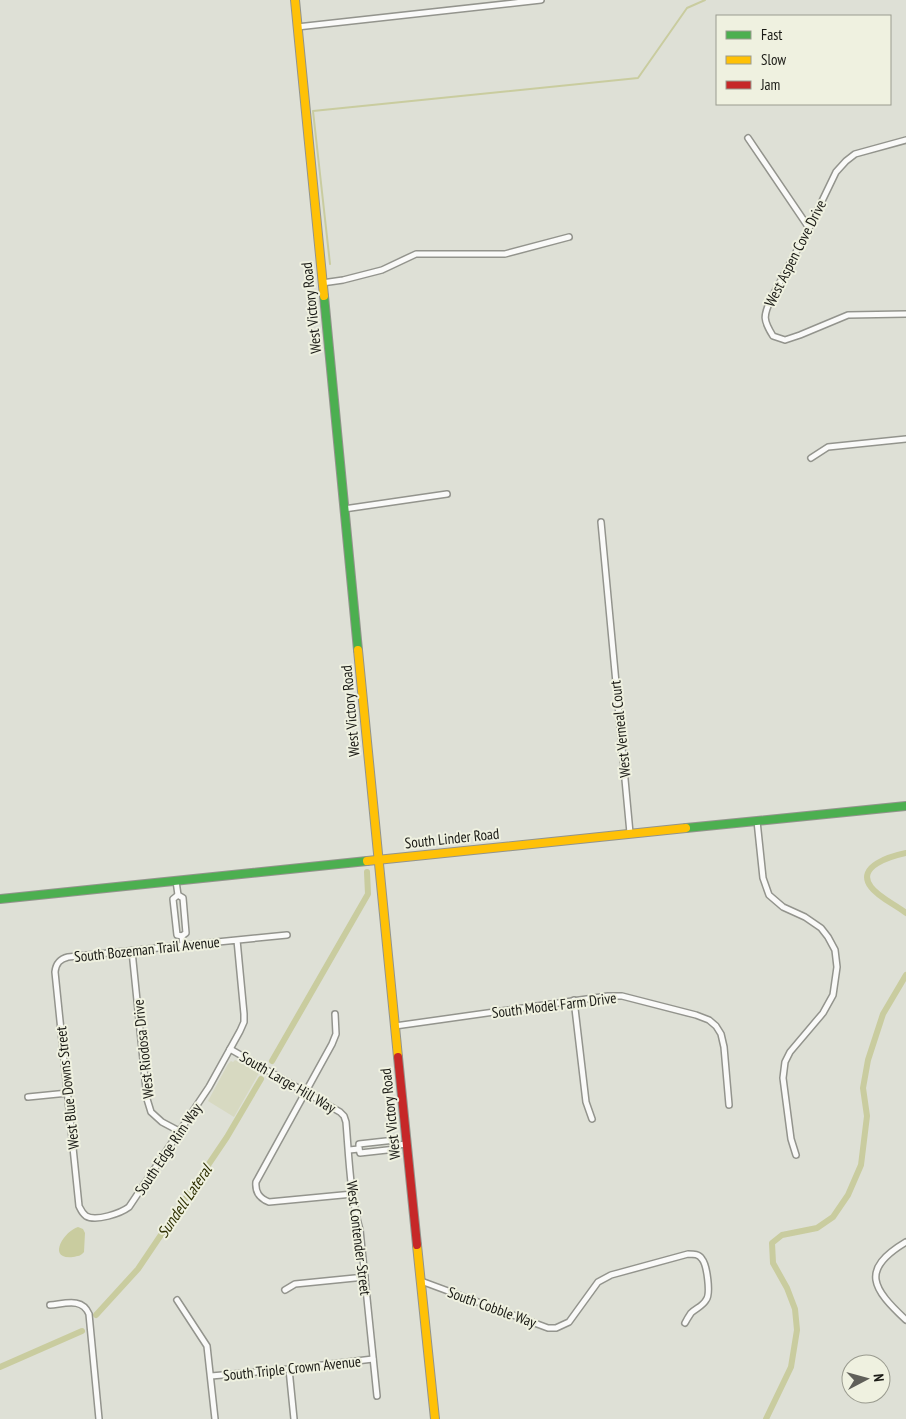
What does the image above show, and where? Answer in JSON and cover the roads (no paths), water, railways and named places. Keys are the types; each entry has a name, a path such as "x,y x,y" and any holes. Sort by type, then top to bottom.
{"main road":[{"name":"West Victory Road","path":"295,0 378,860 435,1419"},
{"name":"South Linder Road","path":"0,899 906,806"}],"street":[{"path":"297,27 541,0"},
{"path":"748,138 809,228"},
{"name":"West Aspen Cove Drive","path":"906,140 855,154 836,172 765,312 766,324 772,336 785,340 848,315 906,314"},
{"path":"322,283 343,280 382,270 416,254 505,254 569,237"},
{"path":"811,458 828,447 906,439"},
{"path":"344,509 447,494"},
{"name":"West Verneal Court","path":"601,522 630,834"},
{"path":"757,821 764,878 769,895 783,907 805,917 821,928 835,950 837,967 833,995 823,1013 790,1052 785,1062 783,1078 791,1139 796,1155"},
{"path":"176,881 178,895 183,898 186,934 182,936"},
{"path":"178,895 173,899 177,935 182,936"},
{"name":"South Bozeman Trail Avenue","path":"58,962 68,957 287,935"},
{"path":"182,936 183,945"},
{"name":"South Edge Rim Way","path":"84,1214 91,1218 114,1215 130,1207 209,1086 240,1031 244,1022 244,1014 236,940"},
{"name":"West Riodosa Drive","path":"132,951 147,1099 151,1112 162,1122 180,1131"},
{"name":"West Blue Downs Street","path":"58,962 55,972 79,1206 84,1214"},
{"name":"South Model Farm Drive","path":"395,1026 574,1000 622,996 696,1015 709,1020 716,1026 721,1034 724,1047 729,1105"},
{"path":"574,1000 586,1102 592,1119"},
{"path":"335,1014 336,1034 332,1044 256,1182 256,1188 261,1198 269,1202 353,1194"},
{"name":"South Large Hill Way","path":"230,1049 344,1116"},
{"path":"28,1097 68,1093"},
{"name":"West Contender Street","path":"344,1116 355,1213 360,1230 377,1396"},
{"path":"358,1149 359,1144 395,1140 397,1145"},
{"path":"397,1145 407,1144"},
{"path":"358,1149 360,1153 396,1149 397,1145"},
{"path":"348,1150 358,1149"},
{"path":"906,1242 881,1261 876,1276 878,1288 885,1299 906,1320"},
{"name":"South Cobble Way","path":"421,1281 548,1328 556,1328 569,1322 598,1282 604,1278 688,1254 698,1254 706,1266 708,1298 690,1314 685,1323"},
{"path":"285,1290 294,1284 365,1277"},
{"path":"177,1300 207,1346 215,1419"},
{"path":"50,1305 74,1303 84,1306 89,1314 99,1419"},
{"name":"South Triple Crown Avenue","path":"211,1376 373,1359"},
{"path":"289,1369 294,1419"}],"waterway":[{"path":"330,264 313,111 638,78 687,8 705,0"},
{"path":"906,853 877,863 868,873 867,880 878,894 906,913"},
{"name":"Sundell Lateral","path":"272,1061 368,894 367,872"},
{"path":"766,1419 791,1367 797,1330 795,1309 787,1288 773,1263 772,1243 782,1235 817,1228 833,1217 848,1195 861,1165 867,1116 863,1088 868,1060 883,1014 906,975"},
{"name":"Sundell Lateral","path":"96,1315 138,1269 227,1137 261,1079"},
{"name":"Sundell Lateral","path":"0,1367 82,1331"}]}
